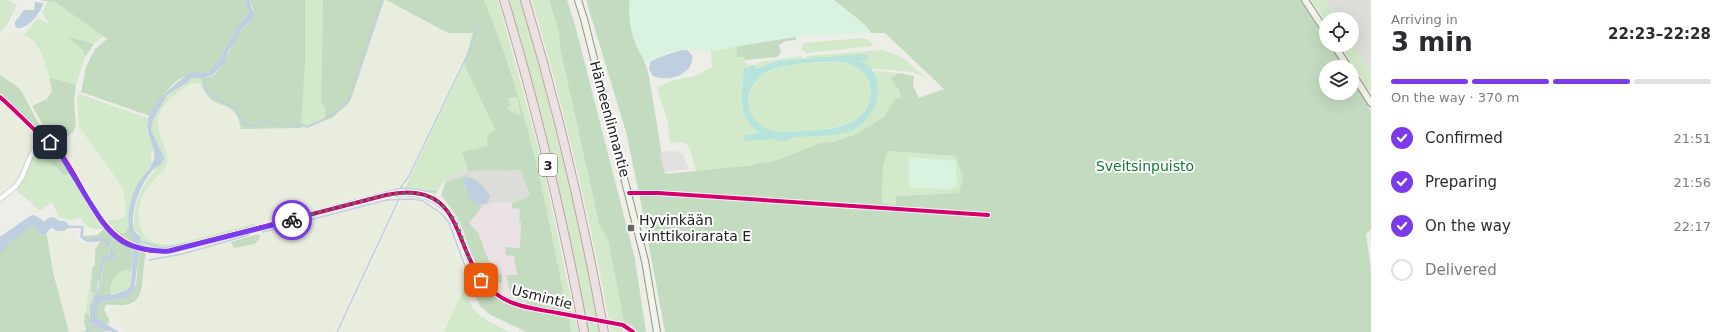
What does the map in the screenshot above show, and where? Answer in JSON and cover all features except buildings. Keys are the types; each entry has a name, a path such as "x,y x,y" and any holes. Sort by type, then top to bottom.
{"highway":[{"name":"3","path":"504,0 551,176 584,332"},
{"name":"3","path":"525,0 557,115 582,223 604,332"}],"main road":[{"name":"Hämeenlinnantie","path":"578,0 629,193 645,261 657,332"},
{"path":"1305,0 1319,21"},
{"path":"1359,84 1371,103"}],"street":[{"name":"Usmintie","path":"0,97 57,148 104,223 119,240 126,243 145,249 169,251 386,195 404,193 419,194 433,199 449,212 458,229 468,258 477,276 494,293 515,304 624,325 633,332"},
{"path":"0,199 16,186 22,177 31,155 43,137"},
{"path":"629,193 658,193 988,215"}],"shaded area":[{"path":"244,0 249,0 254,14 253,20 240,32 237,40 229,50 225,62 213,75 202,78 191,78 187,83 168,94 153,120 151,130 164,160 153,170 144,182 137,198 133,215 133,223 134,231 140,237 140,245 133,243 129,228 129,212 132,199 138,183 153,162 154,158 154,151 148,131 150,114 162,97 191,72 207,73 211,69 220,57 240,22 245,19 249,11"},
{"path":"1325,0 1371,0 1371,77 1356,52 1359,52 1359,12 1332,12"},
{"path":"35,2 43,3 40,11 33,20 25,26 17,28 15,26 15,22 24,10 34,10"},
{"path":"681,50 687,50 692,55 692,62 685,72 666,78 653,76 649,69 650,62 652,60"},
{"path":"867,54 868,60 860,61 871,68 876,78 878,88 875,106 864,122 856,128 841,134 794,137 785,141 775,139 744,141 744,135 760,133 752,126 743,112 742,96 744,68 750,68 751,65 755,65 755,69 777,61","holes":["843,62 855,66 869,81 871,90 870,100 866,109 858,118 848,124 834,128 817,130 785,132 772,131 762,126 750,111 748,101 750,91 756,81 765,73 781,67 802,63"]},
{"path":"675,151 683,155 689,169 664,172 660,152"},
{"path":"521,169 523,179 531,194 524,199 512,203 493,203 482,207 457,207 444,180 468,171"},
{"path":"468,177 481,184 486,190 490,196 488,203 478,205 472,200 463,182 464,179"},
{"path":"524,199 523,301 498,292 478,272 470,256 457,207 482,207 493,203 512,203"},
{"path":"52,221 58,225 84,226 83,236 87,239 102,237 109,240 116,257 115,259 108,259 105,261 97,295 113,295 127,290 131,284 133,247 139,249 134,292 126,298 101,302 97,307 97,318 119,332 103,330 96,327 90,321 90,306 99,285 99,272 103,257 110,254 110,247 103,241 85,241 80,237 81,228 58,228"}],"green space":[{"path":"0,0 8,0 17,5 6,27 0,32"},
{"path":"39,0 244,0 249,11 245,19 240,22 220,57 211,69 207,73 189,75 175,83 169,88 150,116 81,92 86,67 95,49 107,39 55,2"},
{"path":"249,0 305,0 305,64 301,128 241,129 236,114 227,107 209,98 210,95 204,88 202,78 214,75 224,61 236,39 246,25 253,20 253,8"},
{"path":"305,0 323,0 321,102 326,111 324,121 308,128 301,128 305,64"},
{"path":"323,0 384,0 350,102 332,118 324,121 326,111 321,102"},
{"path":"385,0 431,25 444,28 475,31 474,39 410,171 401,186 176,244 157,243 145,237 139,221 140,204 143,194 167,165 157,123 161,111 172,97 194,82 198,83 205,94 213,101 231,109 237,115 241,129 245,130 350,102"},
{"path":"386,0 484,0 499,38 524,115 543,192 567,311 529,303 515,297 510,291 506,275 517,275 514,256 506,255 505,247 520,248 521,222 519,222 520,209 512,208 512,203 524,199 530,194 523,179 521,170 468,171 462,152 488,146 487,135 495,130 464,64 473,33 448,33","holes":["517,97 521,116 507,109 510,105 508,98"]},
{"path":"484,0 498,0 542,162 578,332 571,332 546,206 526,122 500,40"},
{"path":"509,0 521,0 554,124 574,207 600,332 587,332 557,180"},
{"path":"532,0 549,0 559,33 560,48 599,224 608,240 624,322 620,321 619,326 623,328 623,332 611,332 595,248 576,165"},
{"path":"549,0 567,0 574,21 635,259 646,332 638,332 632,326 624,322 608,240 599,224 560,48 559,33"},
{"name":"Sveitsinpuisto","path":"586,0 630,0 630,22 635,40 649,76 665,174 747,166 777,160 820,143 832,142 854,135 885,116 894,99 901,99 899,90 891,79 898,73 914,76 913,86 919,98 944,89 885,33 871,33 865,25 834,0 1300,0 1319,28 1319,52 1334,52 1340,60 1319,60 1319,100 1359,100 1359,91 1371,111 1371,230 1366,234 1371,269 1371,332 665,332 626,132","holes":["888,151 955,156 963,176 959,193 896,196 896,205 882,203 883,166"]},
{"path":"630,0 834,0 865,25 871,33 799,36 711,51 681,49 654,57 646,63 634,41 629,17"},
{"path":"1311,0 1326,0 1334,12 1319,12"},
{"path":"48,1 55,2 104,36 94,44 68,36 83,50 85,57 76,85 49,77 46,65 37,46 28,37 22,34 26,32 38,18 49,24 42,12"},
{"path":"0,32 24,34 30,39 44,58 52,91 47,99 32,106 28,103 18,87 0,75"},
{"path":"67,36 94,44 85,57 83,50"},
{"path":"796,37 796,40 786,41 779,45 781,53 777,57 745,60 744,57 737,57 736,46"},
{"path":"863,38 867,39 873,44 872,46 807,53 801,49 803,43"},
{"path":"736,46 737,57 745,57 745,64 751,65 751,68 744,68 742,96 743,112 752,126 760,133 744,135 744,141 766,139 786,140 794,137 844,132 855,127 865,121 872,112 877,99 878,86 873,73 876,71 898,73 891,79 899,90 901,99 894,99 885,116 854,135 832,142 820,143 777,160 747,166 696,172 690,148 684,142 670,143 668,123 657,87 674,80 695,76 712,67 711,51"},
{"path":"883,50 902,57 927,79 913,72 869,68 860,60 805,58 806,56"},
{"path":"1344,52 1359,52 1371,73 1371,94 1359,75 1359,60 1349,60"},
{"path":"801,56 802,59 777,61 754,69 755,65 760,62"},
{"path":"837,62 851,64 862,70 871,85 868,105 859,117 853,121 833,128 800,132 775,132 758,124 750,114 748,105 749,98 755,83 774,69 799,64"},
{"path":"464,64 495,131 489,146 462,152 468,171 444,180 435,197 417,191 404,190"},
{"path":"0,75 18,87 22,92 43,132 42,133 0,95"},
{"path":"49,77 76,85 74,100 76,126 73,132 57,144 46,131 32,106 47,99 52,91"},
{"path":"191,78 202,78 203,83 210,95 209,98 199,83 190,84 169,100 160,112 158,125 167,154 167,164 163,171 149,185 142,198 139,217 142,231 152,242 161,244 176,244 256,223 255,227 204,241 177,247 151,249 152,247 140,245 139,234 134,230 134,218 138,198 146,183 164,157 151,130 153,120 168,94 187,83"},
{"path":"79,94 148,118 147,131 154,149 151,155 152,164 137,184 132,199 129,227 124,233 116,231 105,221 120,219 125,216 126,207 123,189 79,127 77,99"},
{"path":"517,97 522,116 507,109 510,105 508,98"},
{"path":"0,100 29,127 36,136 17,178 12,186 0,194"},
{"path":"79,127 105,162 123,190 126,207 125,216 120,219 105,221 60,150 61,147 77,136"},
{"path":"46,141 57,152 71,175 62,174 59,169 40,157 39,147 42,142"},
{"path":"39,147 40,157 59,169 62,174 71,175 95,217 105,228 93,229 88,227 80,218 70,220 59,217 52,202 40,211 16,190"},
{"path":"888,151 955,156 963,176 959,193 896,196 896,205 882,203 883,166"},
{"path":"909,157 956,161 957,187 948,189 909,188"},
{"path":"470,174 463,180 463,185 478,205 482,207 469,223 478,233 493,267 502,275 502,282 496,284 488,279 477,265 459,221 441,195 445,183"},
{"path":"409,200 429,205 443,218 449,227 466,277 466,283 444,332 339,332 400,204 403,201"},
{"path":"394,201 395,204 392,211 334,332 128,332 108,315 108,312 112,308 127,307 138,301 144,289 145,267 148,261 168,258 228,242 231,242 234,248 258,240 260,235 264,233"},
{"path":"32,222 36,224 42,232 46,230 53,272 69,332 0,332 0,252 2,252 7,240"},
{"path":"129,227 134,241 133,243 127,241 113,228 121,233 124,233"},
{"path":"105,228 117,240 133,247 131,272 123,270 115,278 110,287 111,295 97,295 105,261 116,258 111,244 102,237 92,240 84,238 83,236 97,235"},
{"path":"54,231 66,231 75,234 82,242 91,244 98,242 84,323 87,332 69,332 53,272 47,236"},
{"path":"259,234 259,240 254,244 234,248 231,242"},
{"path":"100,241 108,244 110,254 103,258 95,294 91,292 92,268 95,265 95,250"},
{"path":"139,249 145,251 146,255 141,292 133,303 125,305 106,305 104,310 109,319 109,323 106,325 97,318 97,307 101,302 126,298 136,285"},
{"path":"123,270 131,272 131,284 127,290 111,295 111,284"},
{"path":"92,272 91,292 95,294 95,296 89,313 85,315"},
{"path":"466,283 469,302 473,309 493,324 510,332 444,332"},
{"path":"479,285 504,302 524,309 569,317 571,332 526,332 489,314 480,306 475,295 476,287"},
{"path":"89,313 92,323 107,332 87,332 84,323 85,315"}],"waterway":[{"path":"202,77 206,92 224,103 236,108 243,123 254,126 264,120 286,126 304,125 307,127 333,115 349,100 383,0"},
{"path":"401,187 409,176 474,41 478,27"},
{"path":"261,225 401,188 436,192"},
{"path":"337,332 399,199"},
{"path":"263,232 387,200 413,199 423,201 442,214 449,223 469,277"},
{"path":"0,248 4,240 33,220 38,223 41,229 44,229 44,227 52,222 58,226 63,226"},
{"path":"207,239 254,226"},
{"path":"149,260 182,254 249,235"},
{"path":"139,241 163,248 200,241"},
{"path":"84,332 97,326"}],"cycle path":[{"path":"0,97 38,133 57,148 100,217 112,232 127,243 146,250 169,251 386,195 413,193 432,198 446,209 455,224 471,261 481,278 495,293 502,298 533,309 623,325 633,332"},
{"path":"629,193 658,193 988,215"}],"way so far":[{"path":"292,220 386,195 411,193 426,196 444,207 453,218 468,258 477,276 481,280"}],"place":[{"name":"Hyvinkään vinttikoirarata E","path":"631,228"}],"route":[{"path":"50,142 57,148 104,223 119,240 126,243 152,251 169,251 292,220"}]}
